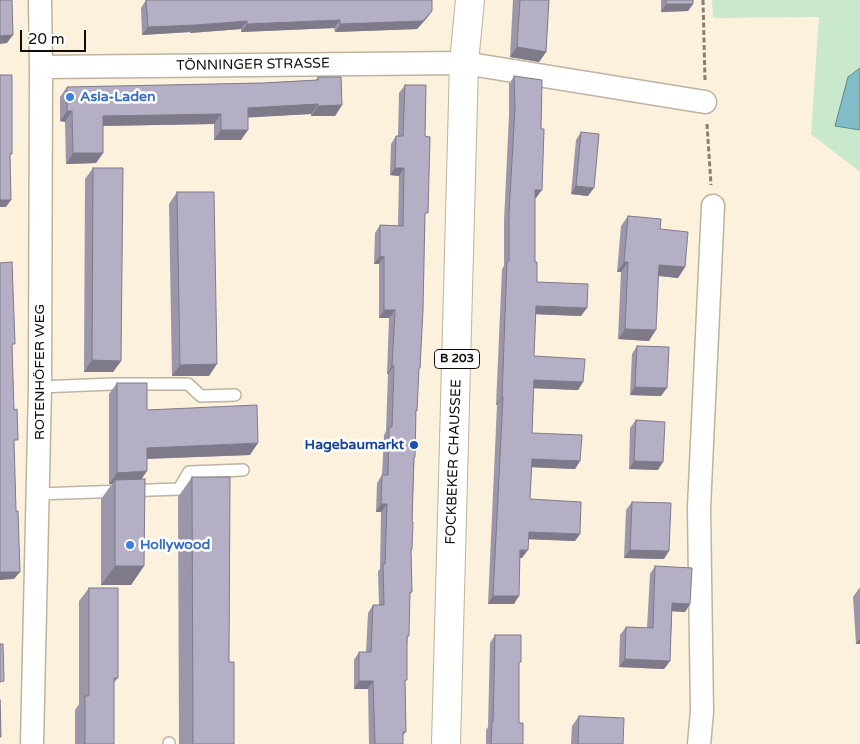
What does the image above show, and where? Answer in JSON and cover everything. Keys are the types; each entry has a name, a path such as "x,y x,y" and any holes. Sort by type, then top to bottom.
{"main road":[{"name":"FOCKBEKER CHAUSSEE","path":"446,744 464,63 470,0"}],"street":[{"name":"ROTENHÖFER WEG","path":"32,744 40,387 40,0"},
{"name":"TÖNNINGER STRASSE","path":"41,67 464,63 705,102"},
{"path":"700,744 702,712 700,508 713,206"}],"lane":[{"path":"40,387 112,384 188,384 201,396 235,395"},
{"path":"38,494 179,489 189,472 243,470"}],"green space":[{"path":"712,0 860,0 860,172 811,134 819,17 713,18"}],"water":[{"path":"860,68 860,130 835,126 848,77"}],"building":[{"path":"0,0 12,0 13,35 0,36"},
{"path":"146,0 432,0 432,11 423,21 340,24 340,20 247,24 247,21 148,27"},
{"path":"520,0 549,0 546,52 517,47"},
{"path":"666,0 693,0 693,4 666,4"},
{"path":"0,75 12,75 11,200 0,200"},
{"path":"514,76 542,80 541,129 544,129 542,190 535,190 535,262 537,262 537,282 588,284 587,308 536,306 534,356 585,359 583,382 534,380 532,433 582,435 580,461 532,459 530,499 581,502 580,534 529,532 528,550 520,550 519,596 493,596 503,397 507,261 509,261 509,213 515,108"},
{"path":"318,77 341,77 342,105 318,106 318,104 248,108 248,130 221,130 221,114 103,116 103,153 73,153 72,111 67,111 67,87 263,83 318,80"},
{"path":"405,85 426,85 425,136 430,137 428,213 425,213 423,310 414,457 411,549 412,592 410,592 409,636 407,636 407,680 405,680 406,732 403,732 403,744 375,744 373,681 359,681 359,652 371,652 373,605 384,605 383,564 385,564 387,504 381,504 382,475 388,475 389,427 392,427 394,366 392,366 395,310 384,310 384,257 380,256 380,225 403,226 404,168 395,168 396,136 403,136"},
{"path":"581,132 599,134 594,188 576,186"},
{"path":"93,168 123,168 121,361 92,360"},
{"path":"177,192 214,192 217,364 180,365"},
{"path":"628,216 661,219 660,229 688,232 685,267 659,265 656,330 625,329 628,262 624,262"},
{"path":"12,262 15,344 12,344 14,410 17,409 18,440 14,440 20,572 0,572 0,263"},
{"path":"637,346 669,347 667,388 635,387"},
{"path":"117,383 147,383 147,410 257,405 258,443 147,448 147,471 117,473"},
{"path":"636,420 665,422 663,462 634,461"},
{"path":"192,477 230,477 229,662 234,662 234,744 193,744"},
{"path":"145,479 144,566 115,566 115,480"},
{"path":"632,502 671,503 669,551 630,550"},
{"path":"655,566 692,568 690,604 672,603 670,661 625,659 626,627 653,628"},
{"path":"89,588 118,588 118,678 114,678 114,744 85,744 85,696 89,696"},
{"path":"495,635 521,635 519,723 523,723 523,744 491,744"},
{"path":"0,644 3,644 4,681 0,682"},
{"path":"0,700 1,737 0,737"},
{"path":"579,716 624,718 623,744 578,744"}],"place":[{"name":"Asia-Laden","path":"70,97"},
{"name":"Hagebaumarkt","path":"414,445"},
{"name":"Hollywood","path":"130,545"}]}
